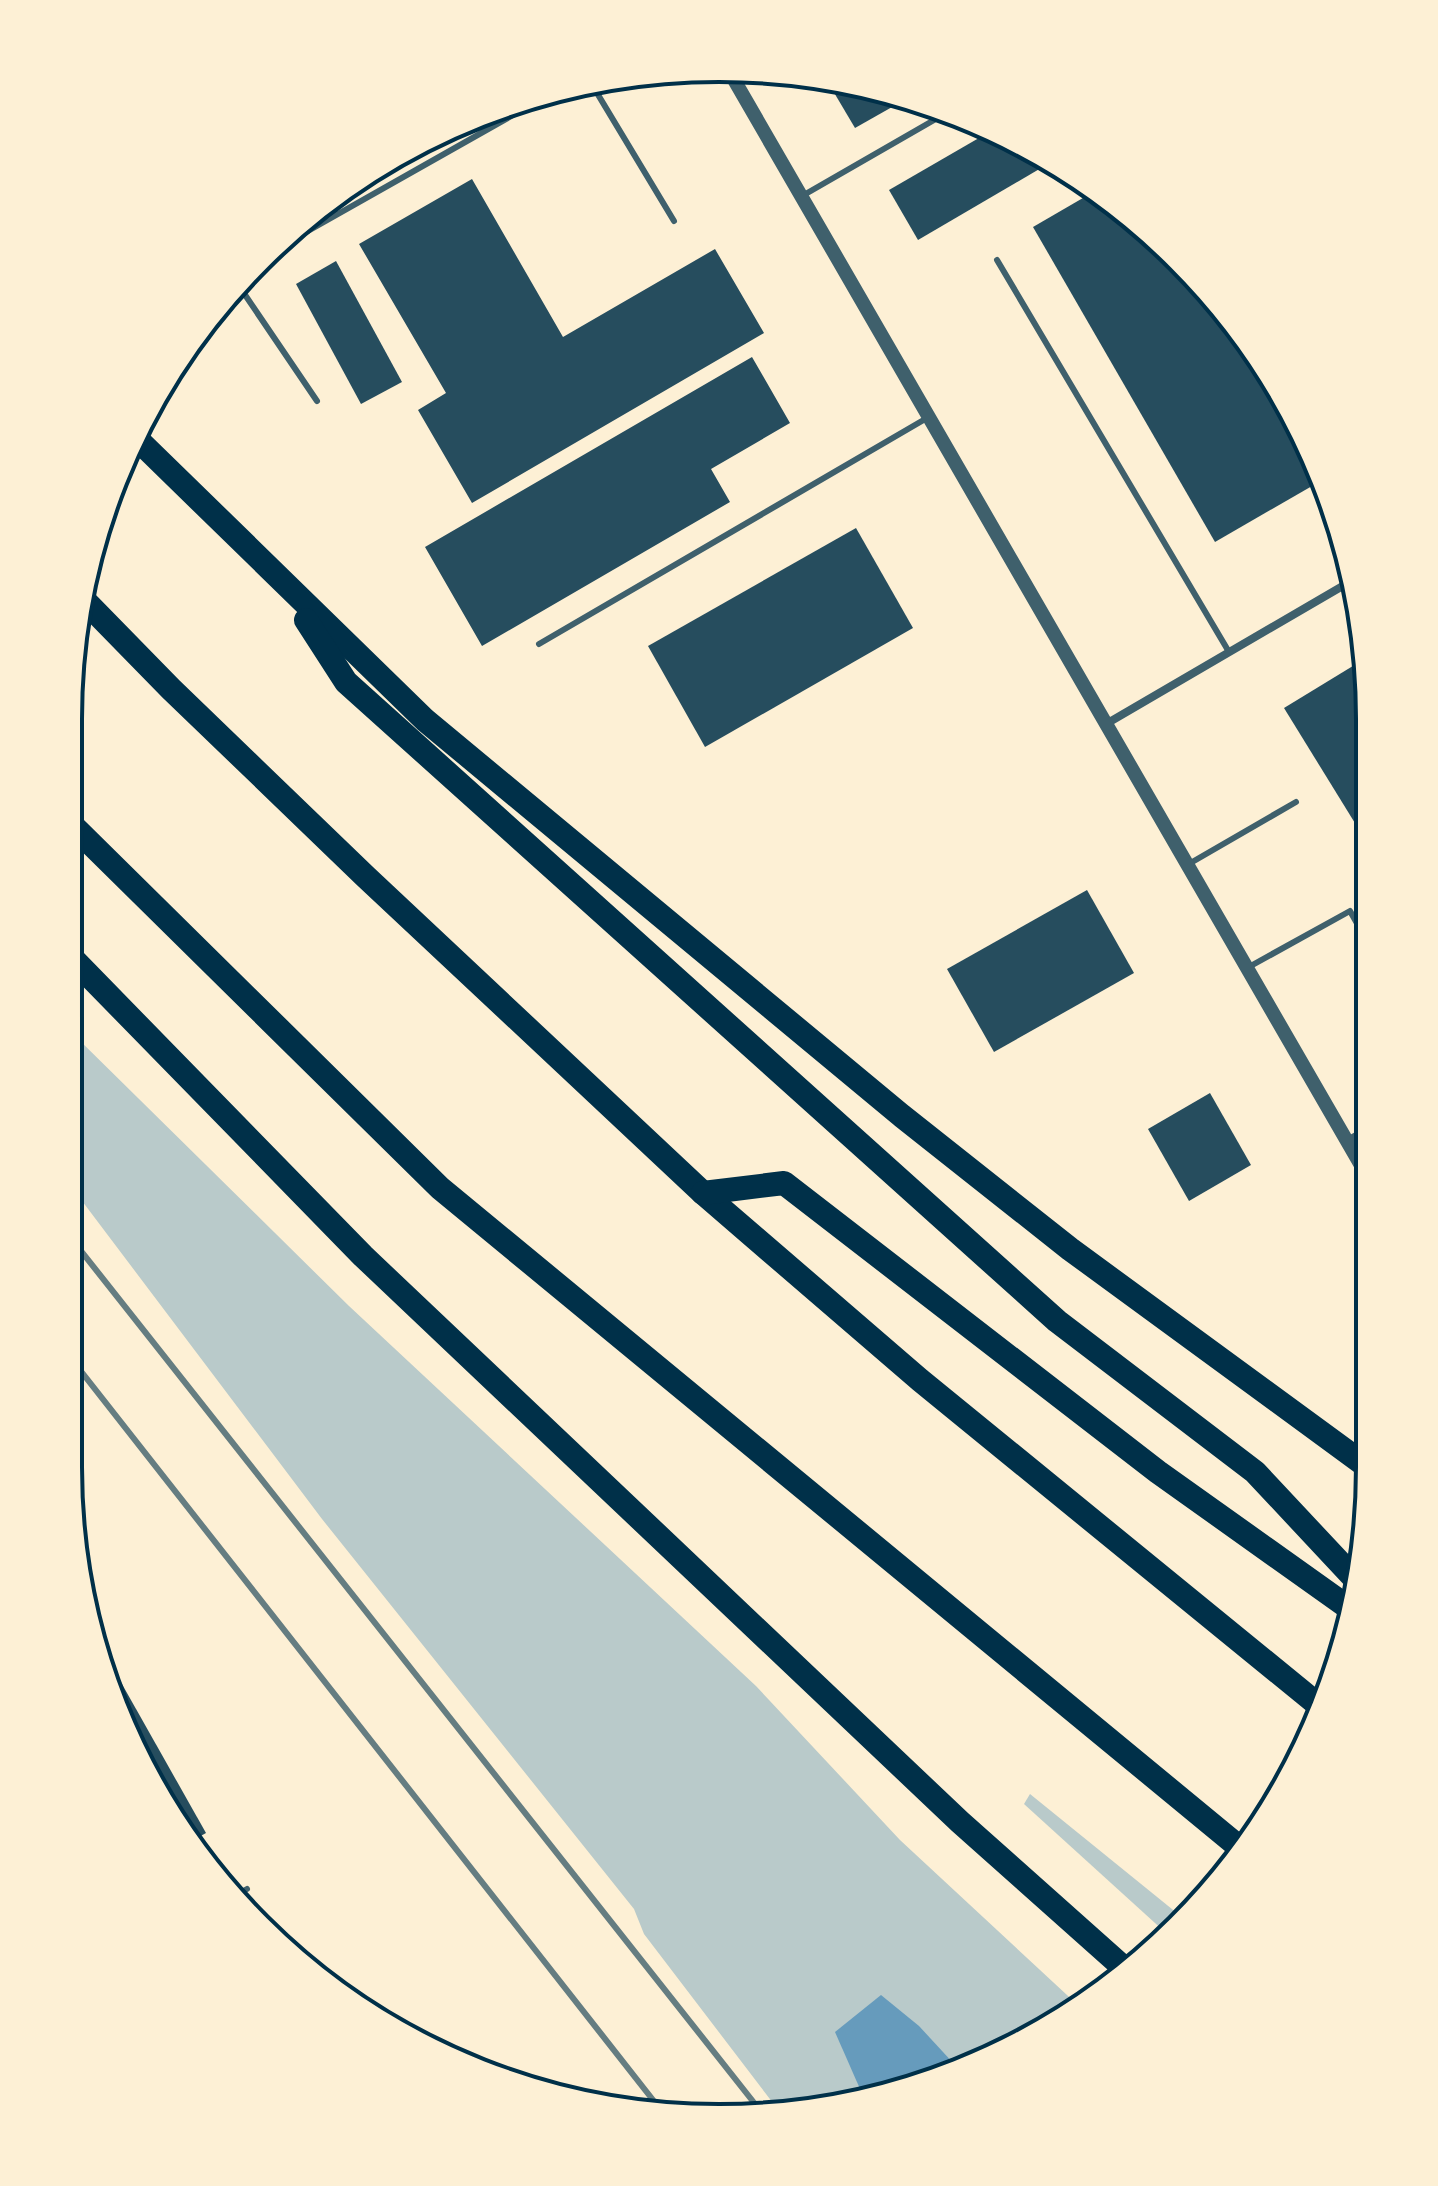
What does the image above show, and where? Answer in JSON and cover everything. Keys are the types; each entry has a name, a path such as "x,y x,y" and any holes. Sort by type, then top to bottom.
{"highway":[{"path":"144,446 425,720 902,1116 1070,1249 1356,1458"},
{"path":"286,587 346,682 1057,1321 1255,1472 1347,1571"},
{"path":"92,608 343,855 703,1193 920,1380 1312,1700"},
{"path":"82,835 440,1188 1233,1842"},
{"path":"82,968 363,1256 960,1822 1118,1963"},
{"path":"703,1193 784,1183 1158,1472 1341,1602"}],"street":[{"path":"736,82 1356,1156"},
{"path":"1106,724 1342,586"}],"lane":[{"path":"597,94 674,221"},
{"path":"322,221 504,120"},
{"path":"801,196 934,120"},
{"path":"997,260 1229,652"},
{"path":"245,294 317,401"},
{"path":"539,644 928,417"},
{"path":"1187,865 1296,802"},
{"path":"1247,968 1350,911 1356,922"},
{"path":"1347,1140 1356,1135"}],"shaded area":[{"path":"82,1043 349,1306 756,1686 900,1840 1071,1998 1001,2038 924,2070 843,2092 772,2102 644,1934 634,1909 322,1519 82,1201"},
{"path":"1030,1794 1175,1911 1159,1927 1024,1804"}],"water":[{"path":"881,1995 919,2026 951,2060 860,2088 835,2032"}],"building":[{"path":"834,92 893,107 855,128"},
{"path":"979,138 1040,168 918,240 889,190"},
{"path":"472,179 563,337 715,249 764,333 472,503 418,410 446,393 359,244"},
{"path":"1084,197 1139,240 1198,299 1249,365 1290,437 1312,486 1215,542 1033,227"},
{"path":"336,261 402,382 361,404 296,284"},
{"path":"752,357 790,423 711,469 730,502 482,646 425,547"},
{"path":"856,528 913,628 705,747 648,646"},
{"path":"1354,665 1356,825 1284,708"},
{"path":"1087,890 1134,973 994,1052 947,969"},
{"path":"1210,1093 1251,1165 1189,1201 1148,1129"},
{"path":"117,1676 206,1833 200,1836 167,1786 130,1711"}],"railway":[{"path":"82,1252 754,2103"},
{"path":"82,1373 654,2101"}]}
